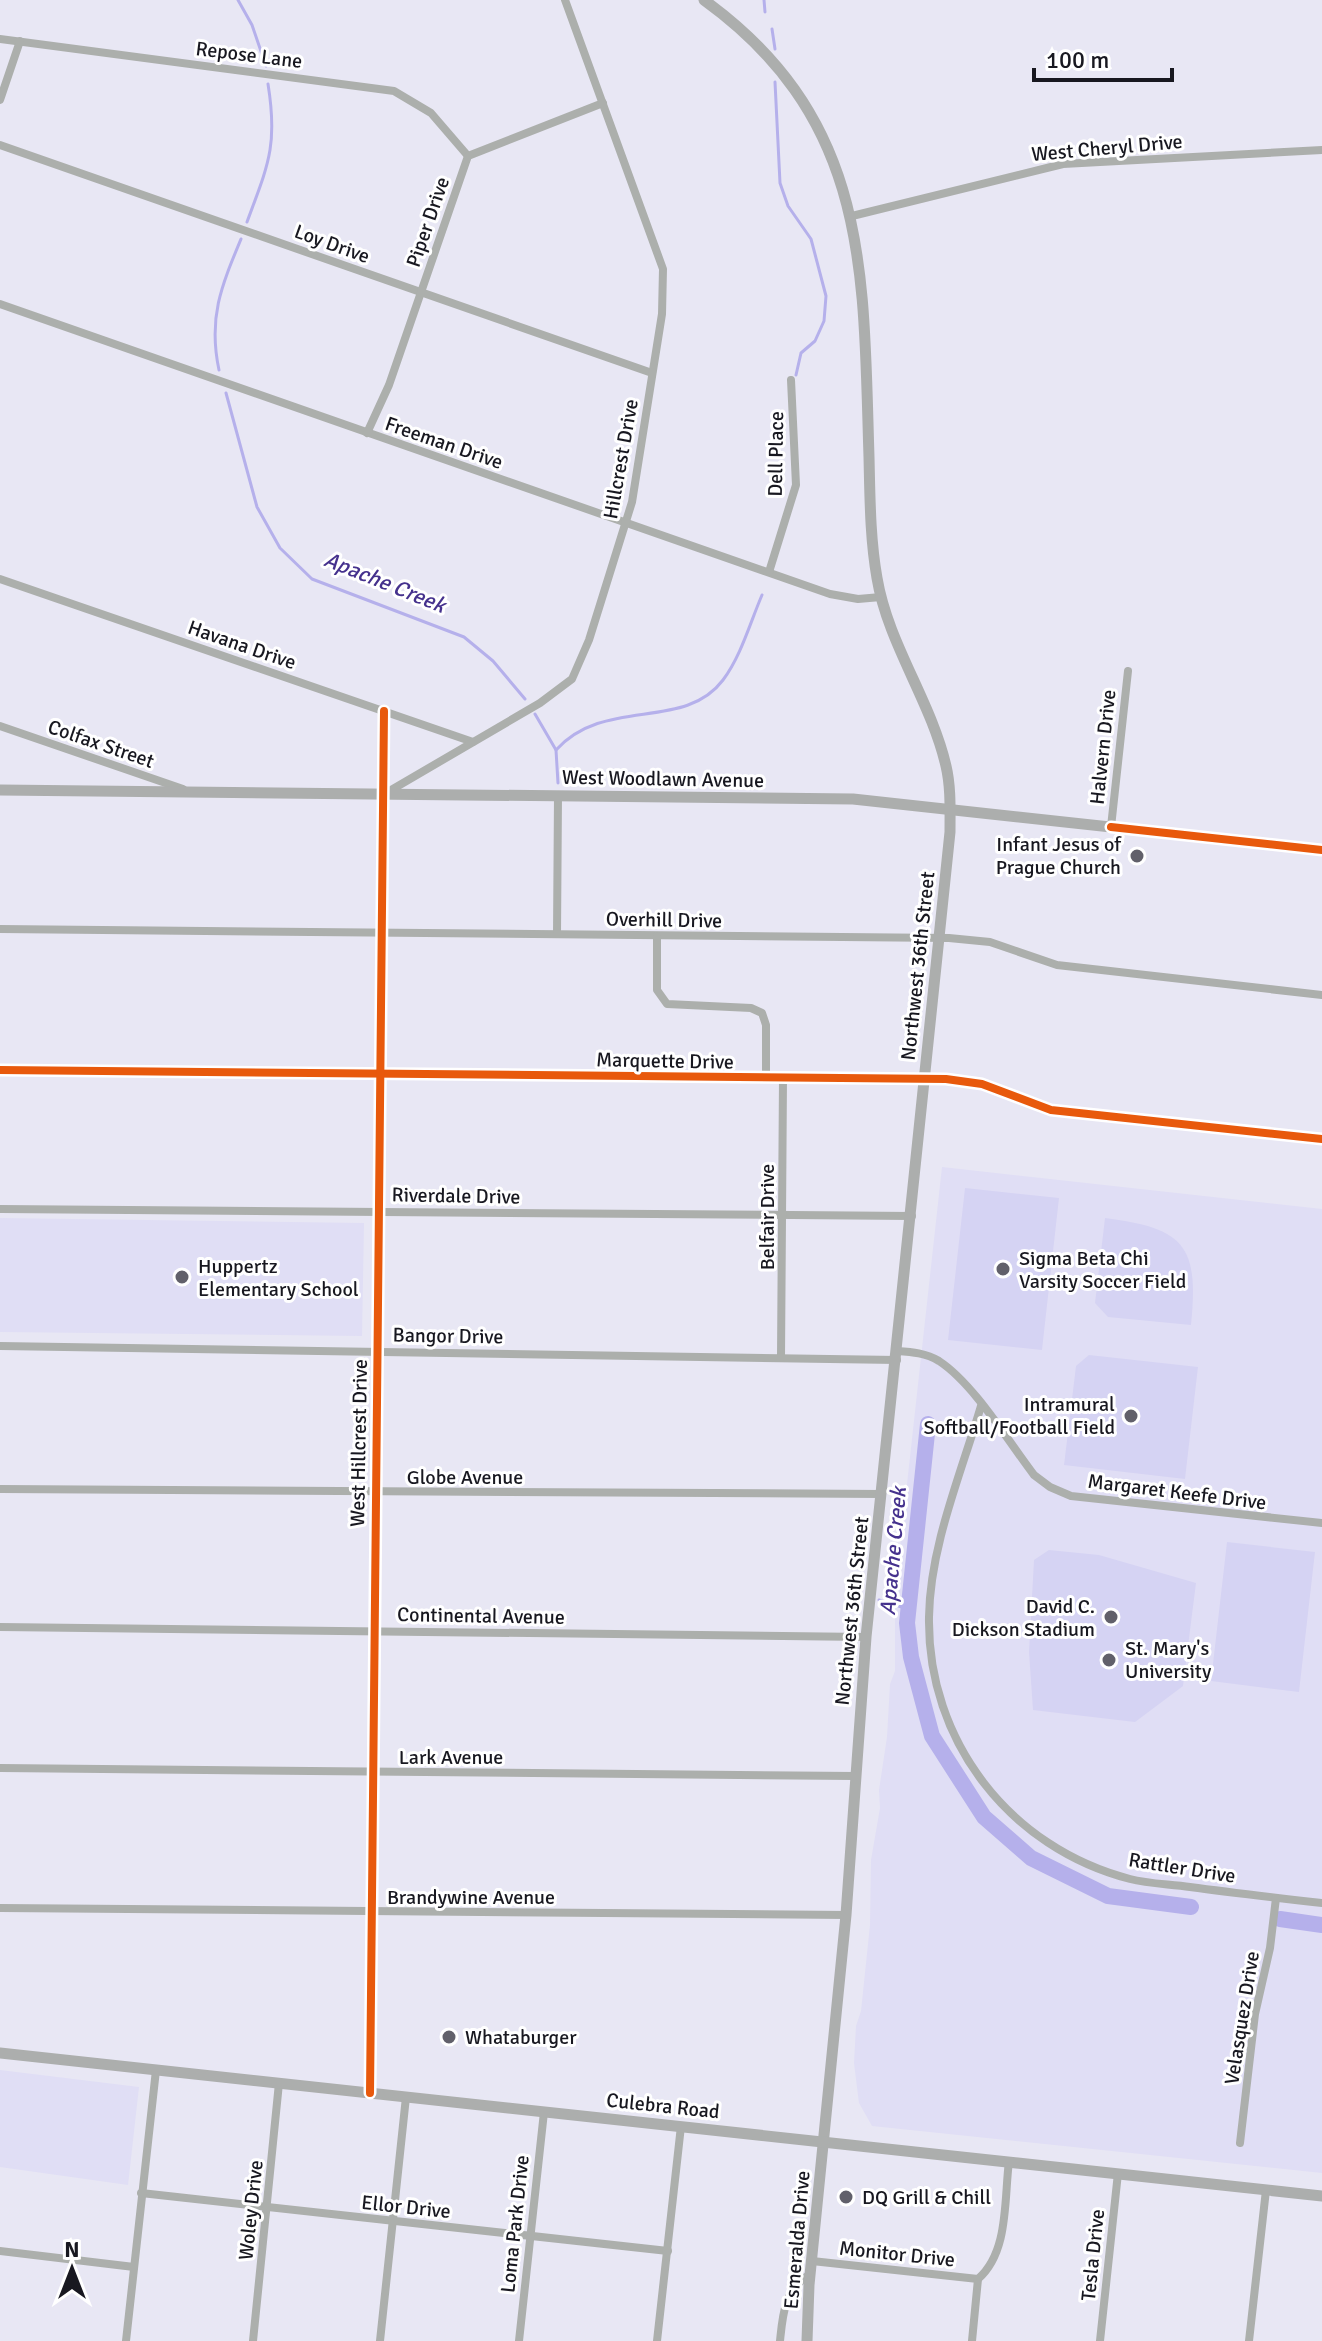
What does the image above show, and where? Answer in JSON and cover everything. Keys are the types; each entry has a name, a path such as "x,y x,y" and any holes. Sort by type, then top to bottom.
{"main road":[{"name":"Northwest 36th Street","path":"704,0 755,43 807,111 837,169 852,216 862,275 871,534 881,597 943,754 950,809 912,1216 866,1637 846,1915 823,2141"},
{"name":"West Woodlawn Avenue","path":"0,790 853,799 1322,850"},
{"name":"Culebra Road","path":"0,2053 1322,2196"},
{"name":"Esmeralda Drive","path":"807,2341 823,2141"}],"street":[{"name":"Hillcrest Drive","path":"384,794 552,695 572,679 589,640 626,524 662,314 663,269 565,0"},
{"name":"Repose Lane","path":"0,39 394,91 431,113 468,156"},
{"path":"0,100 20,41"},
{"name":"Piper Drive","path":"367,433 378,414 468,156 603,103"},
{"name":"Loy Drive","path":"0,145 652,373"},
{"name":"West Cheryl Drive","path":"852,216 1063,164 1322,150"},
{"name":"Freeman Drive","path":"0,304 830,594 858,599 881,597"},
{"name":"Dell Place","path":"769,572 796,485 791,380"},
{"name":"Havana Drive","path":"0,579 473,742"},
{"name":"Halvern Drive","path":"1111,827 1128,671"},
{"path":"384,711 384,794"},
{"name":"Colfax Street","path":"0,726 191,792"},
{"name":"West Hillcrest Drive","path":"370,2093 384,794"},
{"path":"557,934 558,796"},
{"name":"Overhill Drive","path":"0,929 939,938 990,942 1057,965 1322,995"},
{"path":"657,936 657,990 667,1004 751,1008 762,1013 766,1025 766,1078"},
{"name":"Marquette Drive","path":"0,1070 924,1078 982,1084 1051,1110 1322,1139"},
{"name":"Belfair Drive","path":"781,1357 783,1078"},
{"name":"Riverdale Drive","path":"0,1209 912,1216"},
{"name":"Bangor Drive","path":"0,1346 781,1357 897,1355"},
{"name":"Margaret Keefe Drive","path":"897,1355 920,1353 938,1361 955,1375 1034,1475 1050,1487 1071,1496 1322,1523"},
{"name":"Rattler Drive","path":"981,1406 935,1560 929,1616 931,1657 941,1704 975,1774 1026,1829 1088,1864 1131,1879 1322,1903"},
{"name":"Globe Avenue","path":"0,1489 882,1494"},
{"name":"Continental Avenue","path":"0,1627 866,1637"},
{"name":"Lark Avenue","path":"0,1768 855,1776"},
{"name":"Velasquez Drive","path":"1240,2143 1255,2014 1270,1948 1276,1898"},
{"name":"Brandywine Avenue","path":"0,1908 846,1915"},
{"path":"126,2341 156,2070"},
{"name":"Woley Drive","path":"253,2341 279,2083"},
{"path":"380,2341 406,2097"},
{"name":"Loma Park Drive","path":"519,2341 544,2112"},
{"path":"657,2341 681,2126"},
{"path":"972,2341 978,2279 993,2266 999,2250 1009,2161"},
{"name":"Tesla Drive","path":"1100,2341 1118,2173"},
{"path":"1249,2341 1266,2190"},
{"name":"Ellor Drive","path":"141,2193 668,2251"},
{"path":"0,2251 134,2267"},
{"name":"Monitor Drive","path":"812,2261 978,2279"},
{"path":"780,2341 787,2295 795,2284 810,2274"}],"shaded area":[{"name":"St. Mary's University","path":"942,1167 1322,1209 1322,2173 872,2126 859,2103 854,2063 856,2026 861,2011 870,1925 871,1860 880,1808 879,1790 887,1737 890,1684 895,1671 895,1593"},
{"name":"Sigma Beta Chi Varsity Soccer Field","path":"965,1188 1059,1198 1042,1350 948,1340"},
{"name":"Huppertz Elementary School","path":"0,1218 364,1223 362,1336 0,1332"},
{"path":"1105,1218 1153,1228 1169,1235 1181,1246 1192,1276 1191,1325 1108,1317 1095,1303"},
{"name":"Intramural Softball/Football Field","path":"1089,1355 1198,1367 1185,1479 1064,1465 1076,1366"},
{"path":"1227,1542 1315,1552 1299,1692 1211,1681"},
{"name":"David C. Dickson Stadium","path":"1049,1550 1099,1555 1196,1583 1183,1686 1135,1722 1033,1710 1029,1652 1034,1560"},
{"path":"0,2070 139,2087 128,2185 0,2167"}],"waterway":[{"name":"Apache Creek","path":"238,0 252,25 266,66"},
{"path":"764,0 765,12"},
{"path":"772,29 775,49"},
{"path":"775,82 780,183 788,206 811,239 826,296 824,321 815,341 801,353 796,375"},
{"name":"Apache Creek","path":"247,222 269,155 272,124 268,84"},
{"name":"Apache Creek","path":"219,370 215,334 218,303 241,239"},
{"name":"Apache Creek","path":"226,393 257,507 280,548 312,579 464,637 493,661 525,699"},
{"path":"556,750 576,734 597,724 666,711 707,696 723,680 735,661 762,595"},
{"name":"Apache Creek","path":"535,714 556,750 558,783"},
{"name":"Apache Creek","path":"928,1424 907,1623 911,1657 932,1736 984,1817 1031,1858 1108,1896 1191,1907"},
{"path":"879,1600 908,1609"},
{"name":"Apache Creek","path":"1280,1919 1322,1925"}],"cycle path":[{"path":"370,2093 384,711"},
{"path":"1111,827 1322,850"},
{"path":"0,1070 946,1079 982,1084 1051,1110 1322,1139"}],"place":[{"name":"Infant Jesus of Prague Church","path":"1137,856"},
{"name":"Sigma Beta Chi Varsity Soccer Field","path":"1003,1269"},
{"name":"Huppertz Elementary School","path":"182,1277"},
{"name":"Intramural Softball/Football Field","path":"1131,1416"},
{"name":"David C. Dickson Stadium","path":"1111,1617"},
{"name":"St. Mary's University","path":"1109,1660"},
{"name":"Whataburger","path":"449,2037"},
{"name":"DQ Grill & Chill","path":"846,2197"}]}
